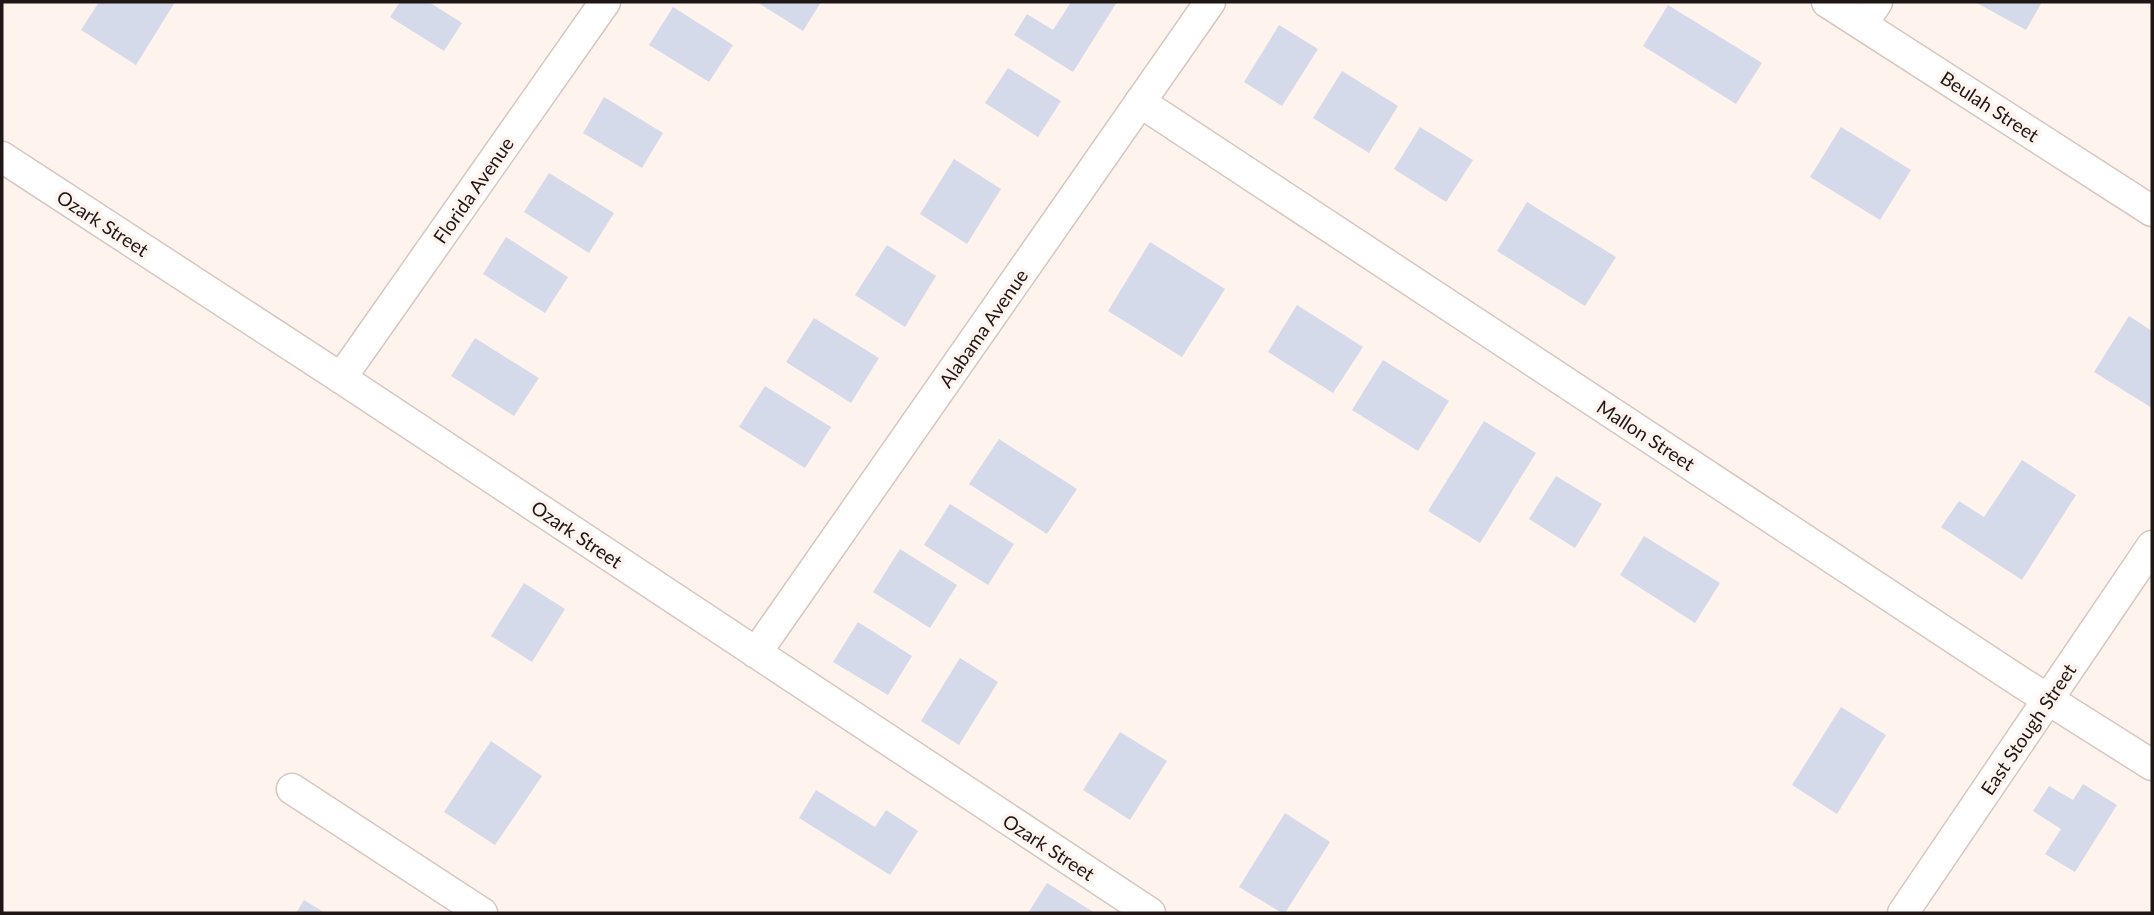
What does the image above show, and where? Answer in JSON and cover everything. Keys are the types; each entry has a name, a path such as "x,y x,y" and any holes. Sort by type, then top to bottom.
{"street":[{"name":"Florida Avenue","path":"341,378 605,2"},
{"name":"Alabama Avenue","path":"757,653 1210,2"},
{"name":"Beulah Street","path":"1827,2 1869,13 2152,211"},
{"name":"Mallon Street","path":"1140,102 2152,765"},
{"name":"Ozark Street","path":"2,157 1150,913"},
{"name":"East Stough Street","path":"1903,913 2152,545"},
{"path":"292,789 482,913"}],"building":[{"path":"99,2 175,2 136,65 81,30"},
{"path":"400,2 429,2 462,23 444,51 390,17"},
{"path":"757,2 821,2 803,31"},
{"path":"1071,2 1117,2 1073,72 1014,35 1027,14 1053,30"},
{"path":"1975,2 2042,2 2026,30"},
{"path":"1668,5 1762,63 1736,104 1643,46"},
{"path":"673,7 733,45 709,82 649,45"},
{"path":"1279,25 1318,49 1282,106 1244,82"},
{"path":"1008,68 1061,101 1038,137 985,103"},
{"path":"1342,71 1398,106 1369,153 1313,118"},
{"path":"604,97 663,133 642,168 583,133"},
{"path":"1420,127 1473,160 1446,202 1394,169"},
{"path":"1841,127 1911,170 1880,220 1810,177"},
{"path":"954,159 1001,189 967,244 920,214"},
{"path":"549,173 614,213 589,253 524,212"},
{"path":"1527,202 1616,257 1585,306 1497,251"},
{"path":"506,237 568,277 545,313 483,274"},
{"path":"1150,242 1225,289 1182,357 1108,311"},
{"path":"887,245 936,276 905,327 855,295"},
{"path":"1297,305 1363,347 1333,393 1268,352"},
{"path":"2129,316 2152,331 2152,408 2094,372"},
{"path":"814,318 879,358 851,403 786,362"},
{"path":"475,338 539,378 514,416 451,376"},
{"path":"1383,360 1449,401 1418,451 1352,410"},
{"path":"765,386 831,427 805,468 739,427"},
{"path":"1484,421 1536,453 1480,543 1428,511"},
{"path":"999,439 1077,489 1047,534 969,484"},
{"path":"2022,460 2076,495 2022,580 1941,527 1959,501 1984,517"},
{"path":"1556,476 1602,504 1575,548 1529,519"},
{"path":"950,504 1014,544 988,585 924,545"},
{"path":"1644,536 1720,583 1695,623 1620,575"},
{"path":"900,549 957,585 930,628 873,592"},
{"path":"524,583 565,609 532,662 491,636"},
{"path":"858,622 912,656 888,695 833,662"},
{"path":"960,658 998,682 959,745 921,721"},
{"path":"1841,707 1886,735 1837,814 1792,785"},
{"path":"1120,732 1167,761 1130,820 1083,790"},
{"path":"491,741 542,776 495,845 444,812"},
{"path":"2083,784 2117,805 2075,872 2045,854 2061,829 2033,811 2049,786 2073,800"},
{"path":"816,790 875,827 886,810 918,831 890,875 799,818"},
{"path":"1285,813 1330,842 1285,913 1282,913 1239,887"},
{"path":"1047,883 1095,913 1028,913"},
{"path":"304,900 325,913 296,913"}]}
